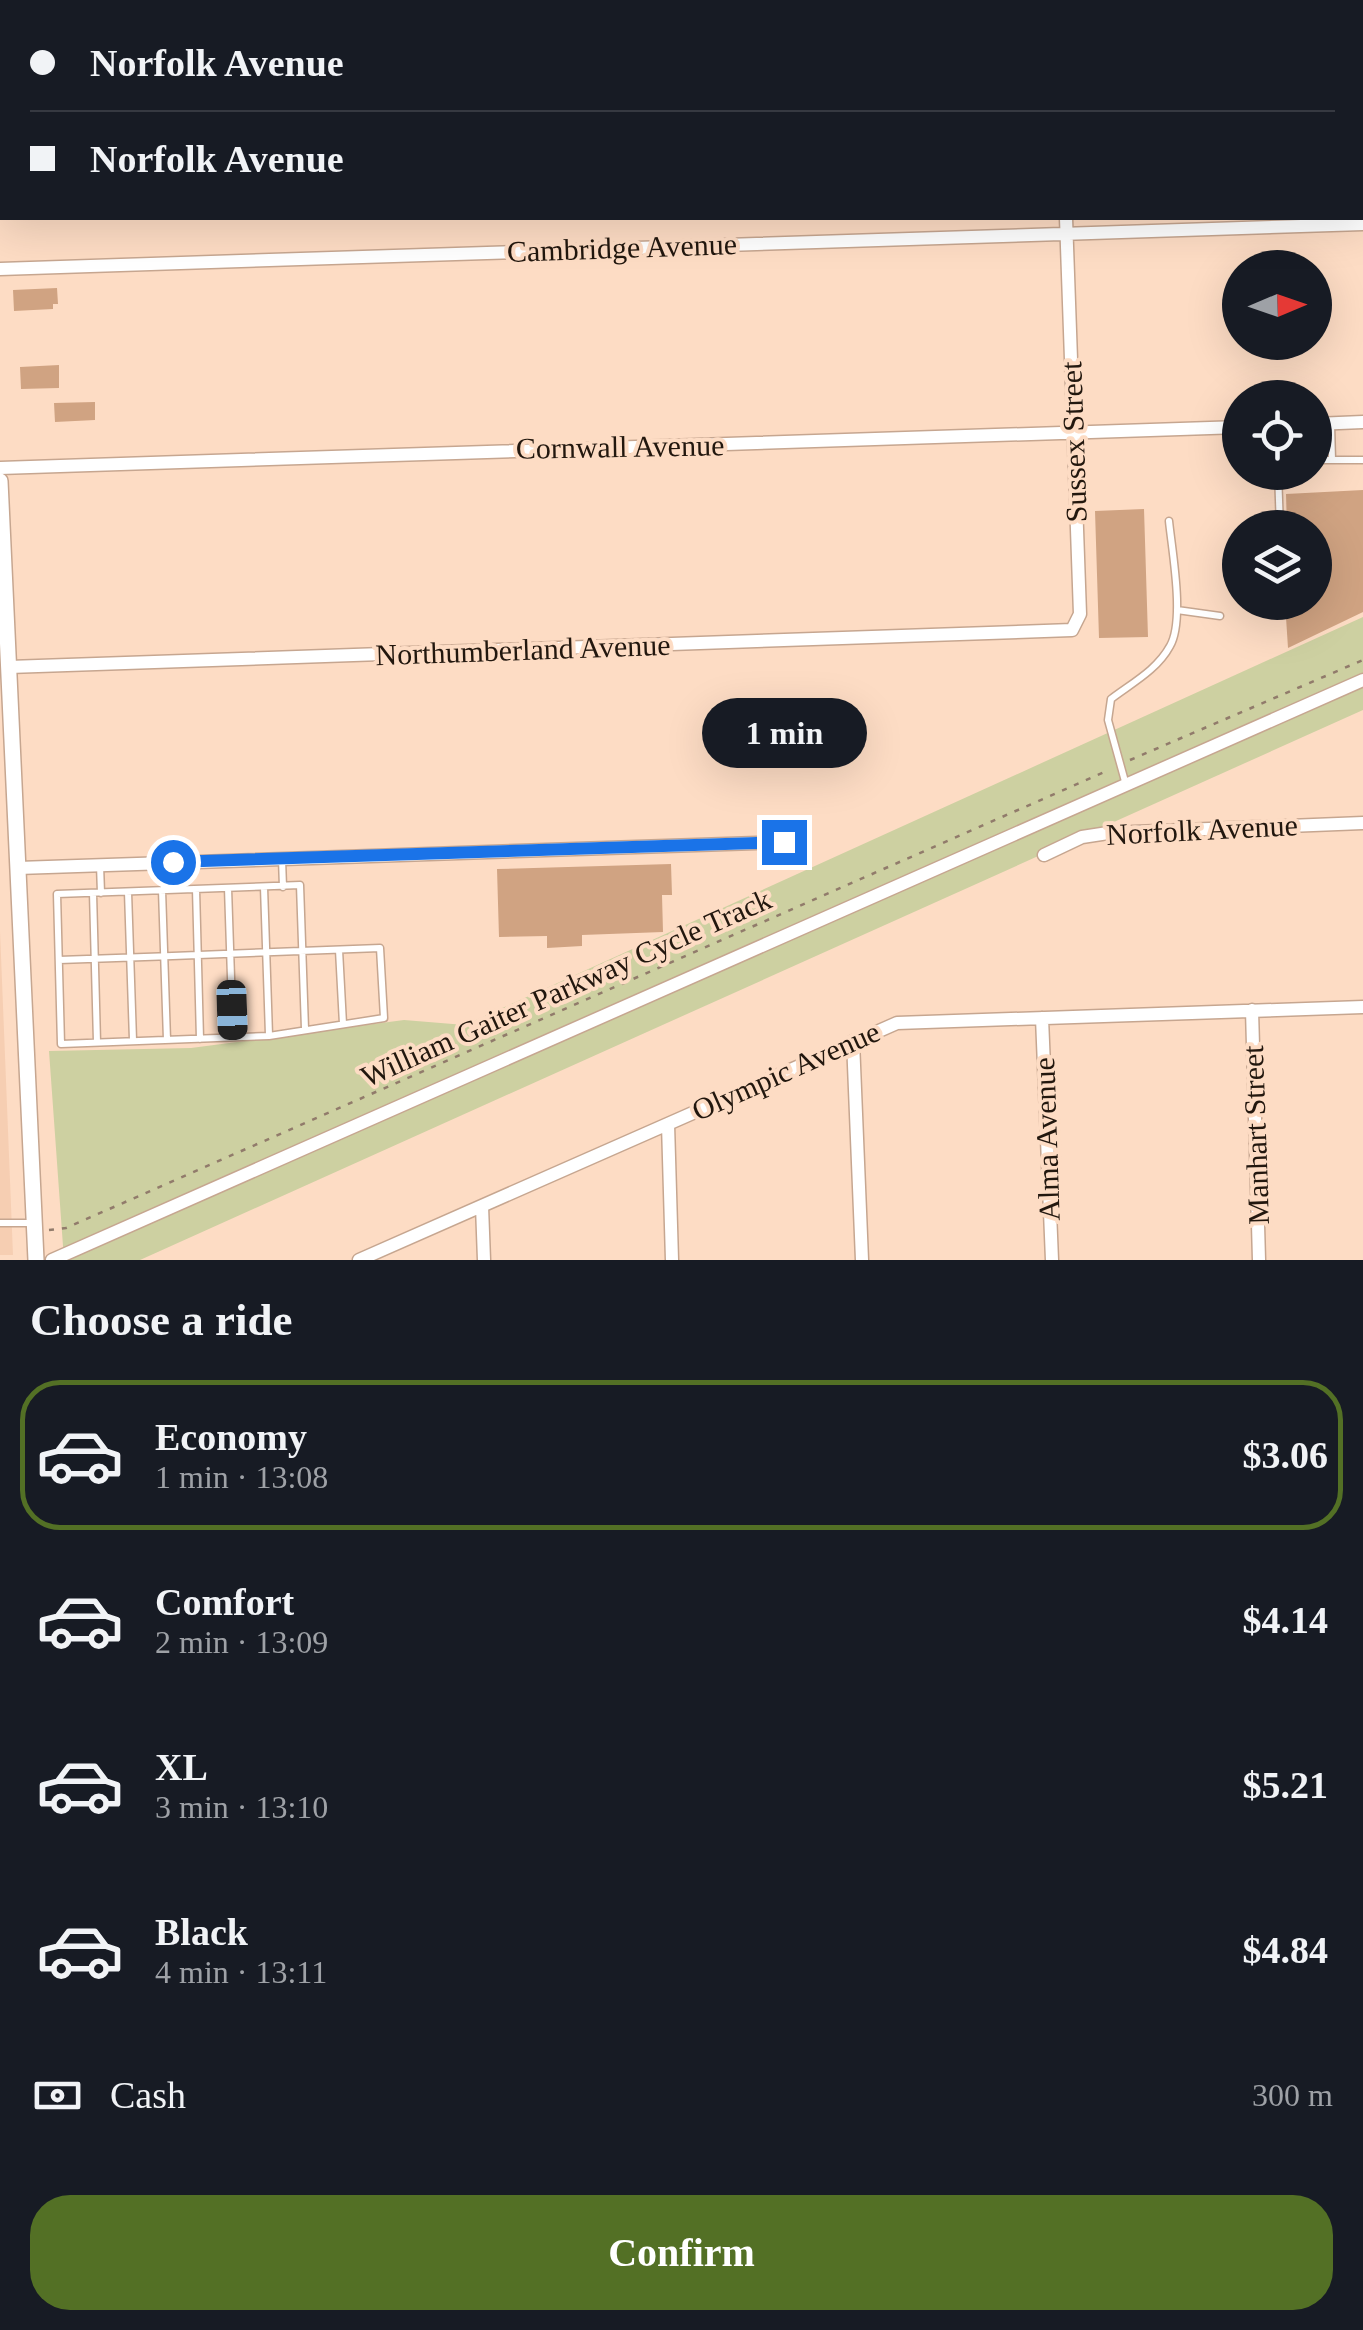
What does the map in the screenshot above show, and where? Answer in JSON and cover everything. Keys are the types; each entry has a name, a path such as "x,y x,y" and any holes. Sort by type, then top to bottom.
{"street":[{"name":"Sussex Street","path":"1038,633 1066,632 1079,621 1066,220"},
{"name":"Cambridge Avenue","path":"0,269 1363,224"},
{"path":"1332,424 1363,422"},
{"name":"Cornwall Avenue","path":"0,468 1222,428"},
{"path":"0,481 4,666 18,868 36,1260"},
{"name":"Northumberland Avenue","path":"4,666 1038,633"},
{"path":"52,1260 1363,680"},
{"name":"Norfolk Avenue","path":"1044,855 1082,837 1108,833 1363,823"},
{"path":"18,868 784,842"},
{"name":"Olympic Avenue","path":"359,1260 905,1022 1363,1006"},
{"name":"Manhart Street","path":"1252,1010 1259,1260"},
{"name":"Alma Avenue","path":"1042,1018 1052,1260"},
{"path":"854,1041 862,1260"},
{"path":"668,1124 672,1260"},
{"path":"482,1206 484,1260"}],"lane":[{"path":"1332,460 1363,460"},
{"path":"1126,786 1108,720 1112,698 1152,669 1172,644 1176,610 1169,521"},
{"path":"1176,610 1220,616"},
{"path":"282,859 283,887"},
{"path":"97,1042 95,959 100,865"},
{"path":"59,960 131,958 165,956 267,952 302,951 340,950 380,948 384,1018 269,1036 61,1044 57,894 300,885 302,951 304,1029"},
{"path":"264,886 269,1036"},
{"path":"228,888 233,1038"},
{"path":"196,889 200,1038"},
{"path":"162,890 167,1040"},
{"path":"128,892 133,1041"},
{"path":"340,950 343,1024"},
{"path":"0,1223 34,1223"}],"path":[{"name":"William Gaiter Parkway Cycle Track","path":"58,1230 1363,660"}],"shaded area":[{"path":"0,931 13,1255 0,1255"}],"green space":[{"path":"1363,617 1363,710 140,1260 64,1260 49,1051 191,1048 404,1020 465,1025"}],"building":[{"path":"57,288 58,304 53,304 53,309 14,311 13,290"},
{"path":"59,365 59,388 21,389 20,367"},
{"path":"95,402 95,420 55,422 54,403"},
{"path":"1363,490 1363,612 1288,648 1286,620 1332,620 1332,510 1286,510 1286,494"},
{"path":"1144,509 1148,637 1099,638 1095,511"},
{"path":"671,864 672,895 662,895 663,932 582,935 582,946 547,948 547,936 499,937 497,869"}],"route":[{"path":"173,862 784,842"}]}
